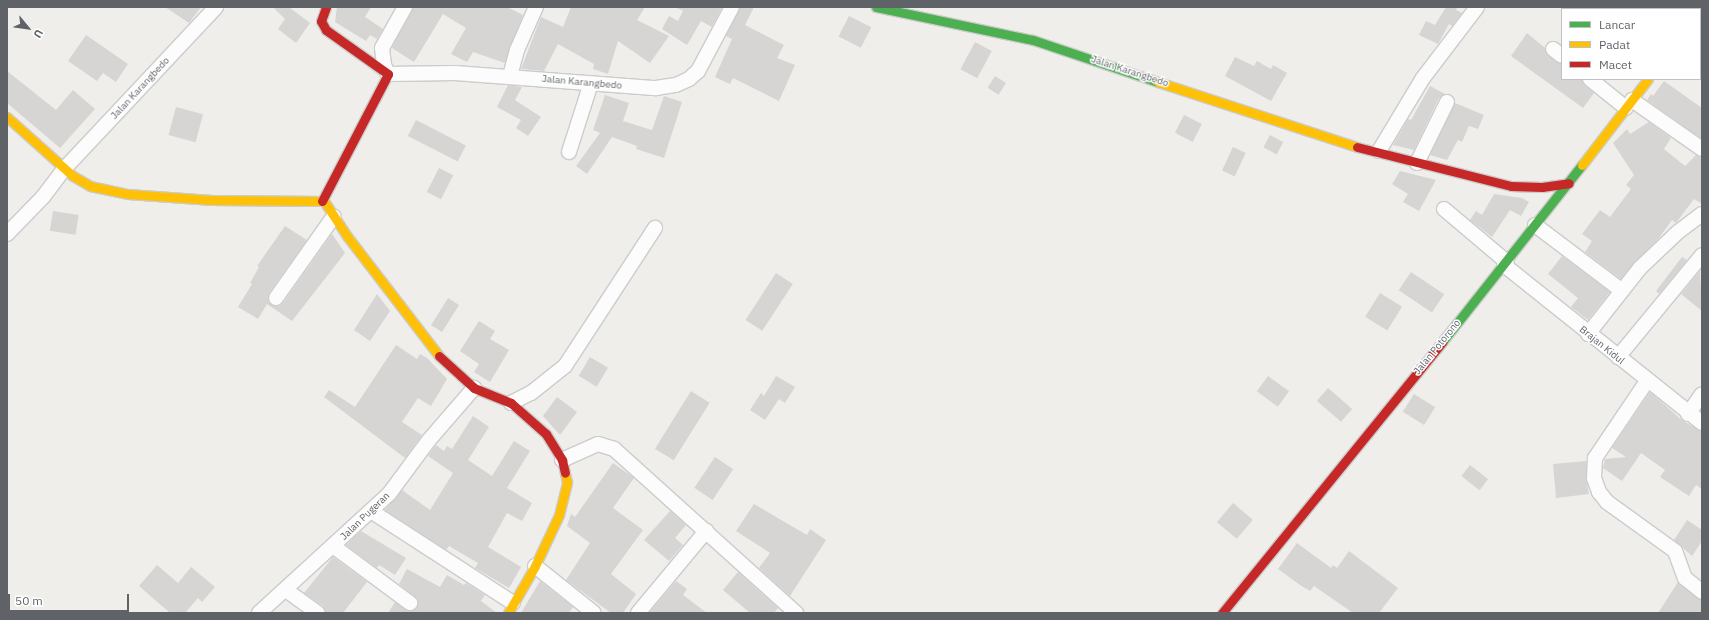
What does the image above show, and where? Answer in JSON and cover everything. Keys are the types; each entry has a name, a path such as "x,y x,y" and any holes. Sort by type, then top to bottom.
{"street":[{"name":"Jalan Karangbedo","path":"7,234 43,197 65,168 216,7"},
{"path":"326,7 321,21 326,30 388,74"},
{"path":"388,74 384,65 382,48 405,7"},
{"path":"510,76 517,50 536,7"},
{"name":"Jalan Karangbedo","path":"388,74 455,73 656,88 676,85 689,79 709,55 732,7"},
{"name":"Jalan Karangbedo","path":"876,7 1032,40 1349,145 1379,151 1416,163 1511,186 1542,187 1569,182"},
{"path":"1379,151 1423,78 1473,8"},
{"path":"324,200 388,74"},
{"path":"1592,80 1702,149"},
{"name":"Jalan Potorono","path":"1222,613 1536,225 1647,80"},
{"path":"569,152 591,83"},
{"path":"1416,163 1447,102"},
{"path":"7,117 65,168 90,186 128,194 212,200 324,200"},
{"path":"324,200 334,216 422,335 441,358 474,388 511,403 546,434 562,460 567,482 562,503 535,566 511,608 371,511"},
{"name":"Brajan Kidul","path":"1444,210 1588,334 1702,424"},
{"path":"1588,334 1621,290 1678,232 1702,214"},
{"path":"276,298 334,216"},
{"path":"1536,225 1621,290"},
{"path":"511,403 531,393 565,366 655,228"},
{"path":"1618,357 1702,256"},
{"path":"1647,381 1595,458 1594,478 1599,492 1607,502 1675,551 1685,578 1702,592"},
{"name":"Jalan Pugeran","path":"259,613 286,590 389,494 429,440 474,388"},
{"path":"1688,414 1702,394"},
{"path":"562,460 598,444 614,450 796,613"},
{"path":"638,613 706,531"},
{"path":"334,546 410,603"},
{"path":"535,566 594,613"},
{"path":"286,590 318,613"}],"building":[{"path":"165,7 201,7 189,23"},
{"path":"273,7 289,7 310,23 296,43 278,29 285,19"},
{"path":"337,7 371,7 365,17 383,29 377,39 370,35 366,41 335,22"},
{"path":"413,7 507,7 523,15 505,63 473,52 467,62 451,54 466,28 443,14 414,62 392,48"},
{"path":"571,7 645,7 637,20 669,36 650,63 618,41 608,74 593,69 594,64 558,44 544,71 521,69 541,17 563,27"},
{"path":"675,7 722,7 712,27 701,21 687,45 662,29 669,16 678,21 683,11"},
{"path":"740,7 754,7 745,25 784,45 777,58 795,65 779,101 733,78 730,84 715,77 732,39 726,36"},
{"path":"1446,7 1457,7 1456,10 1462,13 1452,26 1449,24 1438,44 1419,35 1426,21 1435,25"},
{"path":"849,16 871,27 861,48 839,36"},
{"path":"1527,33 1545,48 1548,56 1561,63 1561,80 1582,80 1584,85 1594,93 1583,108 1511,56"},
{"path":"86,35 128,64 116,82 103,73 97,81 68,61"},
{"path":"975,42 992,51 977,78 960,69"},
{"path":"1235,57 1254,66 1257,61 1271,69 1273,65 1287,73 1271,101 1225,76"},
{"path":"7,71 56,110 73,90 95,109 60,148 7,103"},
{"path":"995,76 1006,83 999,95 988,88"},
{"path":"1664,81 1702,108 1702,139 1647,100 1651,94 1653,96"},
{"path":"508,85 522,87 515,100 541,117 528,136 516,128 521,120 497,107"},
{"path":"1430,86 1445,94 1439,98 1414,150 1393,145 1408,119 1411,120"},
{"path":"605,95 629,103 623,121 652,130 664,96 682,102 664,158 636,149 637,146 612,137 587,174 576,166 600,133 593,130"},
{"path":"1455,103 1484,115 1478,129 1469,126 1462,142 1458,140 1447,160 1430,155"},
{"path":"176,107 203,114 196,142 168,135"},
{"path":"1184,115 1202,124 1193,142 1175,133"},
{"path":"416,120 466,145 458,161 408,136"},
{"path":"1649,122 1671,138 1664,149 1685,166 1696,155 1702,157 1702,204 1694,199 1676,223 1672,220 1659,238 1621,279 1585,252 1592,241 1582,234 1600,210 1610,217 1631,189 1626,185 1634,175 1613,143 1627,129 1630,134"},
{"path":"1270,135 1283,142 1277,154 1263,147"},
{"path":"1233,147 1246,153 1235,176 1222,171"},
{"path":"439,168 453,175 441,199 427,192"},
{"path":"1400,171 1436,180 1419,211 1403,202 1408,194 1392,184"},
{"path":"1494,194 1522,198 1529,202 1521,216 1510,210 1492,237 1470,220 1476,211 1482,215"},
{"path":"53,211 79,215 76,235 50,231"},
{"path":"285,226 307,240 269,293 268,301 271,305 279,306 283,303 332,234 345,253 292,321 267,304 258,319 238,307 252,284 250,283 259,267 257,266"},
{"path":"1562,256 1610,292 1588,320 1571,307 1578,298 1548,274"},
{"path":"1682,257 1687,260 1659,294 1656,291"},
{"path":"1700,271 1702,311 1681,294"},
{"path":"1411,272 1444,294 1432,313 1399,290"},
{"path":"776,273 793,284 762,331 746,320"},
{"path":"1380,293 1402,307 1387,331 1365,317"},
{"path":"377,294 390,311 370,341 354,330"},
{"path":"448,298 459,305 442,332 431,325"},
{"path":"479,321 495,331 490,339 509,350 490,382 474,372 479,364 460,351"},
{"path":"396,345 417,359 420,354 427,358 447,379 431,406 418,398 402,422 422,435 405,458 324,397 329,390 355,407"},
{"path":"590,357 608,368 597,387 579,376"},
{"path":"776,376 795,387 785,403 779,399 765,420 750,410 761,393 764,396"},
{"path":"1268,376 1289,391 1278,407 1257,391"},
{"path":"1328,388 1352,409 1341,422 1317,401"},
{"path":"691,391 710,403 674,460 655,449"},
{"path":"1650,392 1683,421 1702,431 1702,489 1696,485 1689,496 1660,477 1665,470 1641,453 1622,481 1603,468 1605,459 1626,457 1612,448"},
{"path":"1414,394 1435,407 1424,425 1403,412"},
{"path":"557,397 577,412 560,435 543,416"},
{"path":"473,416 489,427 468,460 492,476 514,441 530,451 507,488 532,503 522,521 507,513 488,547 521,567 509,588 475,568 478,563 449,546 446,550 385,510 402,490 430,510 453,473 428,456 436,445 444,451 447,446 452,449"},
{"path":"715,457 733,469 713,500 694,488"},
{"path":"1586,461 1586,478 1589,494 1556,498 1553,464"},
{"path":"613,463 634,478 613,508 643,530 611,574 636,594 623,613 611,613 566,580 590,543 567,526 571,514 575,517"},
{"path":"1470,465 1488,479 1480,490 1461,476"},
{"path":"1233,503 1253,520 1237,539 1217,522"},
{"path":"754,504 807,535 810,529 826,540 790,596 759,568 770,553 736,531"},
{"path":"670,511 686,525 675,538 683,545 669,561 644,540"},
{"path":"1687,520 1702,530 1702,541 1692,556 1674,540"},
{"path":"361,531 406,558 395,575 379,565 377,568 346,545"},
{"path":"1297,543 1331,568 1333,565 1337,568 1349,551 1398,588 1379,613 1353,613 1314,586 1310,591 1278,569"},
{"path":"333,557 367,582 343,613 326,613 323,606 304,593"},
{"path":"157,565 178,583 191,567 215,587 202,602 198,598 185,613 170,613 139,586"},
{"path":"407,569 440,587 447,575 464,585 466,583 485,595 481,601 497,613 388,613 395,602 409,611 417,608 418,599 399,584"},
{"path":"738,572 778,608 774,613 750,613 723,590"},
{"path":"540,581 573,607 569,613 521,613"},
{"path":"676,581 687,589 683,595 707,613 649,613"},
{"path":"1678,582 1702,600 1702,613 1658,613"}],"traffic: fast":[{"path":"876,7 1033,40 1158,82"},
{"path":"1442,342 1582,165"}],"traffic: slow":[{"path":"1582,165 1647,80"},
{"path":"1158,82 1357,147"},
{"path":"7,117 73,176 90,186 128,194 212,200 322,201"},
{"path":"324,201 347,236 439,356"},
{"path":"508,613 535,566 559,515 567,482 565,473"}],"traffic: jam":[{"path":"322,201 388,74 326,30 321,21 326,7"},
{"path":"1357,147 1511,186 1542,187 1569,183"},
{"path":"1222,613 1442,342"},
{"path":"439,356 474,388 511,403 546,434 562,460 565,473"}]}
